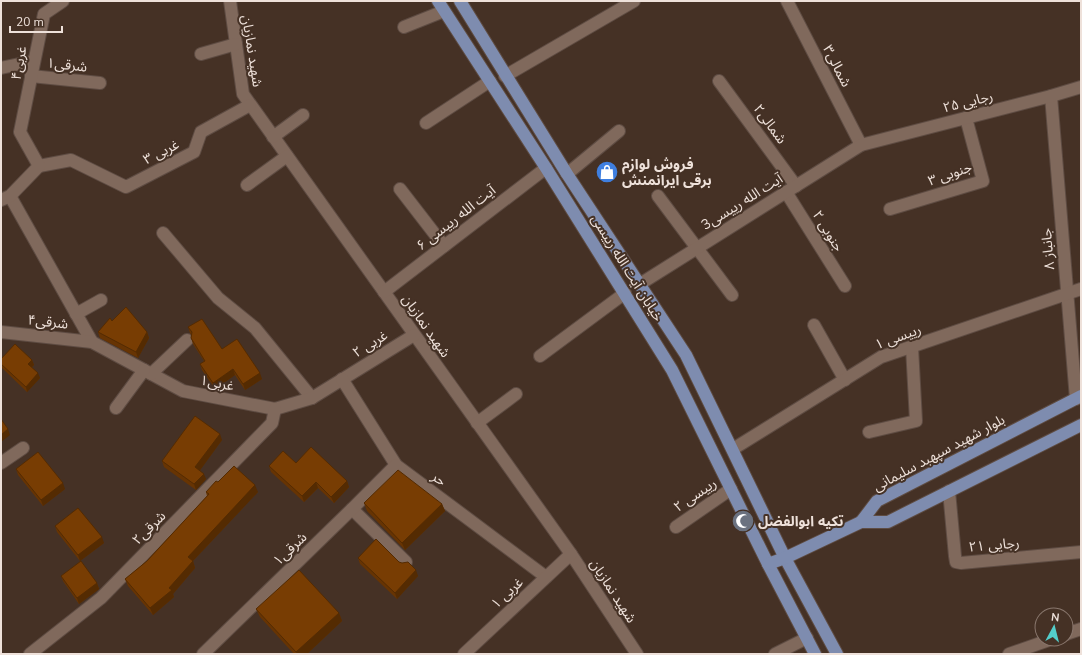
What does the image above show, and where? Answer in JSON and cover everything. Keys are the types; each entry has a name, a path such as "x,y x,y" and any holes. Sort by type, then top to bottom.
{"main road":[{"name":"خیابان آیت الله رییسی","path":"460,1 567,174 686,355 785,558 837,654"},
{"name":"خیابان آیت الله رییسی","path":"441,6 546,168 672,370 768,564 815,654"},
{"name":"بلوار شهید سپهبد سلیمانی","path":"861,522 877,501 1078,397"},
{"path":"768,564 785,558 861,522 888,522 1081,427"}],"street":[{"name":"غربی۴","path":"39,166 20,132 44,14 63,1"},
{"name":"شهید نمازیان","path":"231,1 242,94 571,554 637,654"},
{"path":"505,76 634,1"},
{"name":"شمالی۳","path":"786,1 861,145"},
{"path":"404,27 441,6"},
{"path":"201,54 236,44"},
{"path":"1,68 34,60"},
{"name":"شرقی۱","path":"31,76 100,84"},
{"name":"شمالی۲","path":"719,80 791,189"},
{"path":"426,123 490,81"},
{"name":"رجایی ۲۵","path":"861,145 1081,87"},
{"name":"جانباز ۸","path":"1051,96 1066,295 1078,397"},
{"name":"غربی ۳","path":"39,166 71,160 126,187 194,152 201,132 250,105"},
{"path":"273,137 303,115"},
{"name":"جنوبی ۳","path":"890,209 983,181 966,118"},
{"path":"567,174 619,131"},
{"name":"آیت الله رییسی3","path":"640,284 861,145"},
{"path":"247,185 287,156"},
{"path":"39,166 6,198 92,342"},
{"name":"آیت الله رییسی ۶","path":"384,292 546,168"},
{"path":"400,189 444,246"},
{"name":"جنوبی ۲","path":"791,189 845,286"},
{"path":"658,196 732,295"},
{"path":"163,233 218,298 254,328 312,398"},
{"name":"رییسی ۱","path":"733,449 881,357 1081,289"},
{"path":"540,356 625,293"},
{"path":"76,314 101,300"},
{"path":"814,325 845,380"},
{"name":"شرقی۴","path":"1,332 92,342"},
{"name":"غربی ۲","path":"342,379 414,334"},
{"path":"116,408 147,372 187,340"},
{"name":"غربی۱","path":"92,342 183,391 275,409 312,398 342,379"},
{"path":"869,432 916,421 912,347"},
{"name":"حر","path":"342,379 396,465 546,577"},
{"path":"477,423 516,394"},
{"name":"شرقی۲","path":"30,654 101,598 272,422 275,409"},
{"path":"1,463 23,448"},
{"name":"شرقی۱","path":"203,654 352,510 396,465"},
{"name":"رییسی ۲","path":"676,526 731,489"},
{"name":"رجایی ۲۱","path":"949,491 956,562 961,563 1081,552"},
{"path":"352,510 406,562"},
{"name":"غربی ۱","path":"464,654 571,554"},
{"path":"775,654 807,638"},
{"path":"1009,654 1034,645"}],"building":[{"path":"126,307 147,332 136,352 98,332 110,318 112,321"},
{"path":"202,319 222,349 237,339 260,373 243,384 233,369 213,383 200,364 205,361 191,338 192,332 188,327"},
{"path":"15,344 32,360 28,364 38,373 26,387 1,364 1,359"},
{"path":"195,416 220,434 195,467 204,474 194,484 162,461"},
{"path":"1,419 8,429 1,435"},
{"path":"311,447 347,481 331,497 316,482 302,496 269,466 283,451 296,463"},
{"path":"38,452 63,483 41,500 16,469"},
{"path":"234,466 255,485 188,557 193,561 169,588 172,590 150,608 125,579 147,561 209,494 206,492 216,481 218,482"},
{"path":"398,470 442,504 402,543 364,503"},
{"path":"78,508 102,537 78,555 55,526"},
{"path":"376,539 399,562 408,562 416,570 395,593 358,558"},
{"path":"81,561 97,583 77,598 61,576"},
{"path":"299,570 339,613 296,652 256,609"}],"place":[{"name":"فروش لوازم برقی ایرانمنش","path":"607,172"},
{"name":"تکیه ابوالفضل","path":"743,521"}]}
